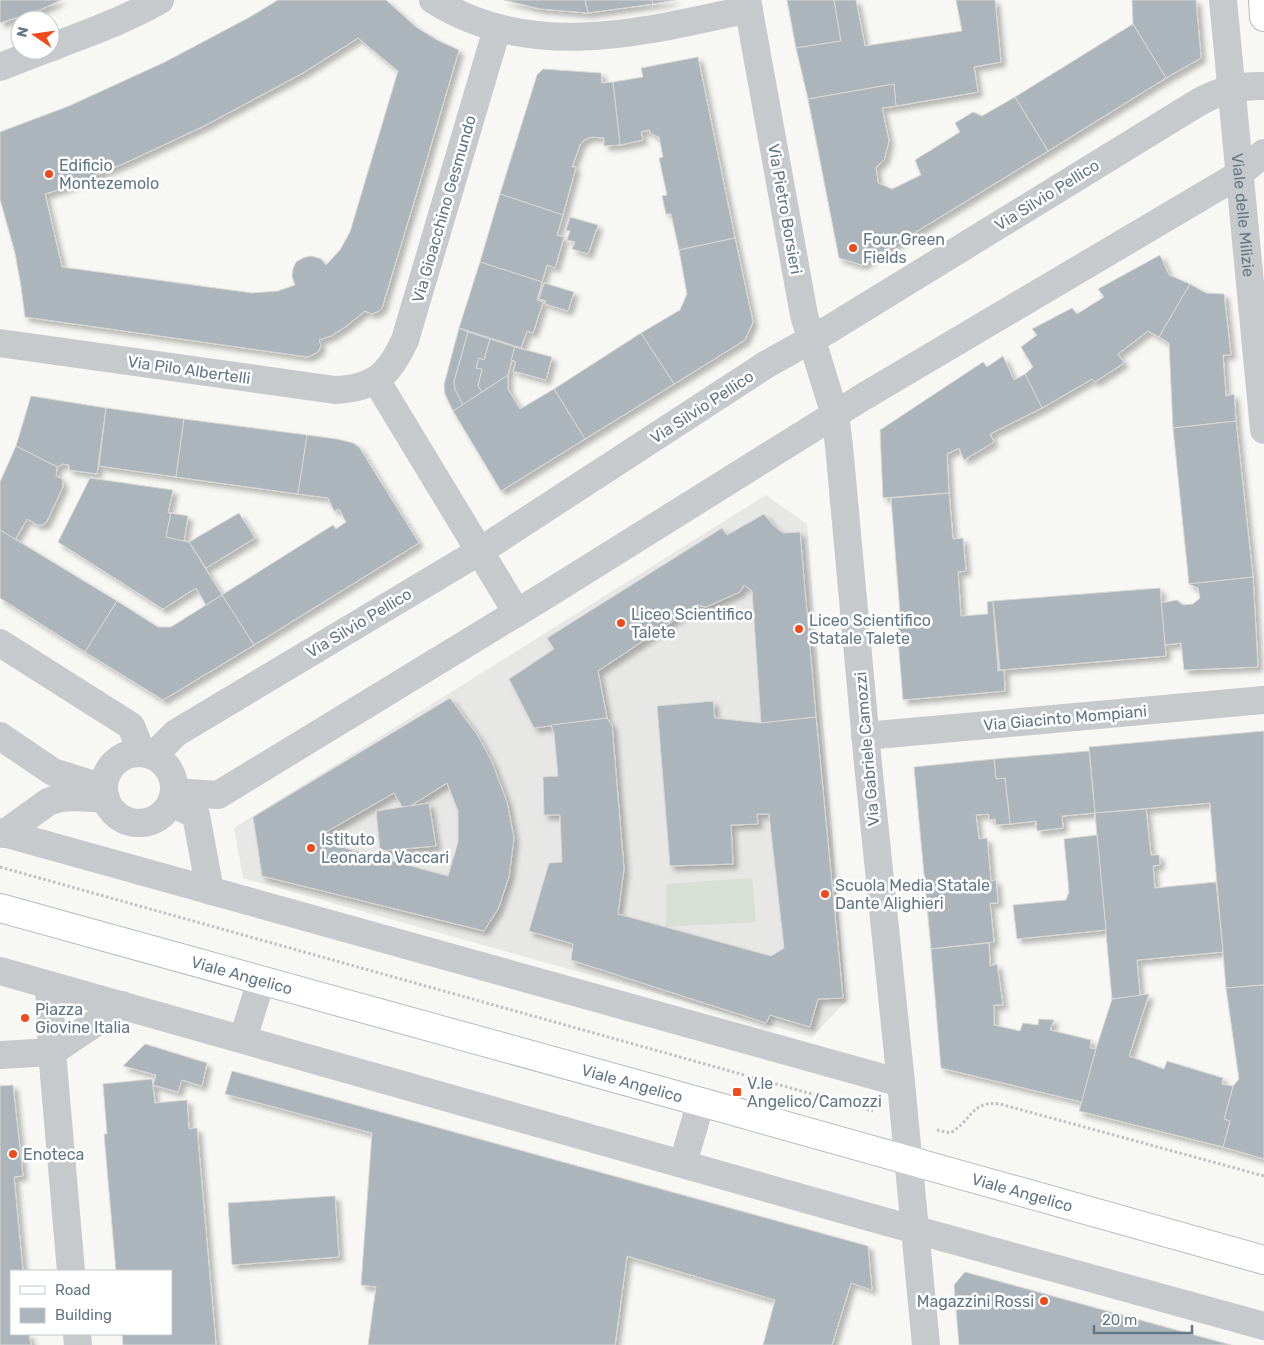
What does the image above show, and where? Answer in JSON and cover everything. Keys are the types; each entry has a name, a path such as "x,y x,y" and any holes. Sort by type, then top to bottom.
{"street":[{"path":"60,44 160,0"},
{"path":"433,0 448,9 497,29 563,37 621,35 659,29 748,5"},
{"name":"Viale delle Milizie","path":"1223,0 1264,430"},
{"path":"1262,0 1264,17"},
{"name":"Via Pietro Borsieri","path":"748,5 804,315 835,415"},
{"name":"Via Gioacchino Gesmundo","path":"376,380 397,358 405,340 497,29"},
{"path":"0,67 18,60"},
{"name":"Via Silvio Pellico","path":"147,754 176,732 480,551 767,364 1199,102 1230,88 1264,86"},
{"path":"172,798 218,795 517,613 835,415 1239,174 1264,153"},
{"name":"Via Pilo Albertelli","path":"0,344 335,390 365,386 376,380"},
{"path":"376,380 517,613"},
{"name":"Via Gabriele Camozzi","path":"835,415 926,1345"},
{"path":"0,643 131,726 147,754"},
{"name":"Via Giacinto Mompiani","path":"865,736 1264,700"},
{"path":"0,736 54,772 105,793"},
{"path":"131,754 147,754 162,762 170,771 173,781 172,798 164,813 154,820 143,823 131,822 120,818 112,810 105,793 107,776 112,766 121,758 131,754"},
{"path":"2,833 55,799 80,798 105,793"},
{"path":"172,798 196,815 210,891"},
{"path":"2,833 901,1083"},
{"name":"Viale Angelico","path":"0,908 1264,1260"},
{"path":"0,971 1264,1326"},
{"path":"243,1039 261,981"},
{"path":"50,985 52,1052 71,1270"},
{"path":"0,1055 52,1052 122,1005"},
{"path":"683,1163 701,1102"}],"path":[{"path":"0,867 852,1106"},
{"path":"235,940 238,928"},
{"path":"950,1133 960,1128 977,1107 989,1102 1264,1176"}],"shaded area":[{"path":"766,495 807,524 846,1001 812,1037 243,878 234,828"},
{"path":"752,878 756,922 666,927 666,884"}],"building":[{"path":"0,0 61,0 40,10 10,10 10,20 0,23"},
{"name":"Edificio Montezemolo","path":"278,0 386,0 416,27 437,40 459,50 382,308 372,314 365,311 331,336 319,340 321,346 318,352 308,357 25,317 15,253 0,199 0,132 69,106 165,62","holes":["358,38 398,71 350,232 340,250 326,265 321,259 310,256 296,262 292,276 295,285 278,291 252,293 62,267 45,194 70,186 125,163 204,126 303,73"]},
{"path":"504,0 585,0 588,13 540,9"},
{"path":"585,0 652,0 653,4 588,13"},
{"path":"652,0 675,0 653,4"},
{"path":"787,0 834,0 841,41 796,48"},
{"path":"834,0 856,0 865,46 962,31 956,0 995,0 1001,62 974,67 978,92 896,106 894,84 808,99 796,48 841,41"},
{"path":"1132,0 1196,0 1201,58 1166,78 1133,24"},
{"path":"1133,24 1166,78 1048,151 1015,97"},
{"path":"698,57 735,238 679,250 671,214 666,214 662,196 667,195 659,158 663,157 659,137 650,133 650,130 641,132 643,140 620,145 613,82 643,77 641,68"},
{"path":"543,69 601,73 602,83 613,82 620,145 604,146 604,138 591,137 584,140 580,145 572,167 576,167 563,215 500,194 537,75"},
{"path":"894,84 896,106 882,108 889,141 884,160 876,167 878,183 892,189 921,175 915,160 960,132 955,123 973,112 982,116 1015,97 1048,151 862,265 839,258 808,99"},
{"path":"500,194 563,215 557,235 564,237 555,268 547,265 542,282 480,262"},
{"path":"570,217 598,225 588,254 572,249 575,242 567,240 570,231 566,230"},
{"path":"735,238 753,322 745,340 674,384 641,333 680,310 687,294 679,250"},
{"path":"1160,255 1169,275 1190,284 1159,337 1148,331 1118,354 1124,363 1095,382 1092,379 1042,408 1025,374 1033,367 1021,347 1037,335 1032,329 1072,308 1077,314 1104,297 1098,289"},
{"path":"480,262 542,282 537,300 543,302 533,333 527,331 521,348 459,328"},
{"path":"544,283 574,292 568,311 545,304 546,301 539,299"},
{"path":"1190,284 1206,293 1224,294 1231,355 1223,355 1226,396 1234,394 1236,421 1173,428 1169,343 1159,337"},
{"path":"459,328 468,332 454,382 455,389 463,405 453,411 445,394 444,385"},
{"path":"468,332 490,339 484,360 479,358 476,368 482,369 478,386 482,392 463,405 455,389 454,382"},
{"path":"641,333 674,384 585,439 554,389"},
{"path":"490,339 515,347 508,375 482,392 478,386 482,369 476,368 479,358 484,360"},
{"path":"515,347 552,357 546,380 513,371 516,362 511,360"},
{"path":"1003,356 1014,380 1025,374 1042,408 990,434 994,442 964,460 959,448 947,454 949,493 883,498 880,430 983,362 987,367"},
{"path":"508,375 508,389 520,409 554,389 585,439 501,491 453,411"},
{"path":"31,396 106,408 97,474 69,470 69,465 63,464 57,467 16,446"},
{"path":"106,408 184,419 176,477 99,466"},
{"path":"184,419 307,435 298,494 176,477"},
{"path":"1236,421 1253,577 1189,584 1173,428"},
{"path":"307,435 337,439 353,443 359,447 419,543 254,645 222,595 333,525 336,529 346,522 339,509 334,511 328,498 298,494"},
{"path":"16,446 57,467 56,476 62,479 63,487 46,523 38,525 27,519 15,540 0,530 0,482"},
{"path":"90,478 173,490 168,513 171,513 166,537 189,542 222,595 206,605 196,588 163,609 58,542"},
{"path":"949,493 953,539 963,538 966,571 958,572 961,616 988,614 987,602 993,601 998,671 1004,670 1005,691 903,700 896,614 900,613 891,498"},
{"path":"171,513 188,516 184,541 166,537"},
{"path":"239,513 255,538 206,568 189,542"},
{"name":"Liceo Scientifico Talete","path":"764,514 783,533 800,532 816,717 761,723 752,591 744,585 740,592 706,607 697,605 598,671 607,718 534,728 509,679 554,649 547,638 722,528 727,535"},
{"path":"0,530 117,601 85,652 0,598"},
{"path":"1253,577 1258,667 1184,670 1181,643 1165,645 1161,603 1177,600 1183,605 1193,604 1200,598 1198,588 1189,584"},
{"path":"1160,588 1166,656 1000,670 993,601"},
{"path":"222,595 254,645 163,700 85,652 117,601 158,627 171,627"},
{"path":"450,698 478,736 492,762 507,802 514,838 509,877 498,909 484,931 262,876 253,817","holes":["447,783 458,811 458,842 448,876 330,844 326,832 394,793 404,810"]},
{"path":"713,701 715,718 761,723 816,717 843,998 818,999 810,1027 770,1015 766,1023 571,960 573,944 529,931 549,863 562,862 560,815 544,815 543,777 558,776 554,733 551,725 607,718 612,725 624,869 618,914 771,956 784,948 769,814 757,814 758,824 731,825 733,864 670,866 657,706"},
{"path":"1264,731 1264,985 1226,988 1210,803 1095,813 1089,747"},
{"path":"1089,751 1095,813 1062,816 1063,828 1037,831 1036,821 1010,824 1005,778 996,779 994,759"},
{"path":"994,759 996,779 1005,778 1010,824 996,825 995,819 989,820 989,814 976,815 979,839 987,838 991,881 996,880 998,903 990,903 994,942 931,949 914,767"},
{"path":"429,803 436,846 380,851 376,811"},
{"path":"1146,809 1151,855 1159,855 1160,865 1153,866 1155,888 1216,882 1223,952 1137,960 1140,996 1112,999 1095,813"},
{"path":"1097,835 1106,930 1017,939 1013,905 1066,900 1069,892 1064,839"},
{"path":"989,943 990,966 997,964 1003,1005 994,1005 994,1025 1020,1031 1023,1023 1038,1025 1039,1019 1054,1020 1050,1030 1091,1040 1090,1048 1096,1049 1082,1102 941,1068 931,949"},
{"path":"1264,985 1264,1159 1223,1147 1230,1121 1224,1119 1233,1086 1239,1079 1226,988"},
{"path":"1149,994 1129,1056 1164,1069 1167,1061 1223,1078 1222,1084 1233,1086 1224,1119 1230,1121 1223,1147 1079,1111 1112,999"},
{"path":"145,1044 207,1063 202,1086 182,1080 178,1092 153,1085 156,1075 123,1066"},
{"path":"232,1071 868,1246 872,1290 851,1283 832,1345 763,1345 775,1300 627,1256 615,1345 368,1345 376,1287 361,1285 372,1133 225,1094"},
{"path":"152,1079 155,1103 187,1100 189,1129 197,1128 216,1345 123,1345 122,1335 172,1335 172,1270 116,1270 104,1134 107,1134 103,1084"},
{"path":"13,1085 23,1176 14,1177 23,1270 10,1270 10,1335 29,1335 31,1345 0,1345 0,1086"},
{"path":"335,1196 339,1257 232,1265 228,1203"},
{"path":"965,1272 1231,1345 959,1345 954,1285"}],"place":[{"name":"Edificio Montezemolo","path":"49,174"},
{"name":"Four Green Fields","path":"853,248"},
{"name":"Liceo Scientifico Talete","path":"621,623"},
{"name":"Liceo Scientifico Statale Talete","path":"799,629"},
{"name":"Istituto Leonarda Vaccari","path":"311,848"},
{"name":"Scuola Media Statale Dante Alighieri","path":"825,894"},
{"name":"Piazza Giovine Italia","path":"25,1018"},
{"name":"V.le Angelico/Camozzi","path":"737,1092"},
{"name":"Enoteca","path":"13,1154"},
{"name":"Magazzini Rossi","path":"1044,1301"}]}
